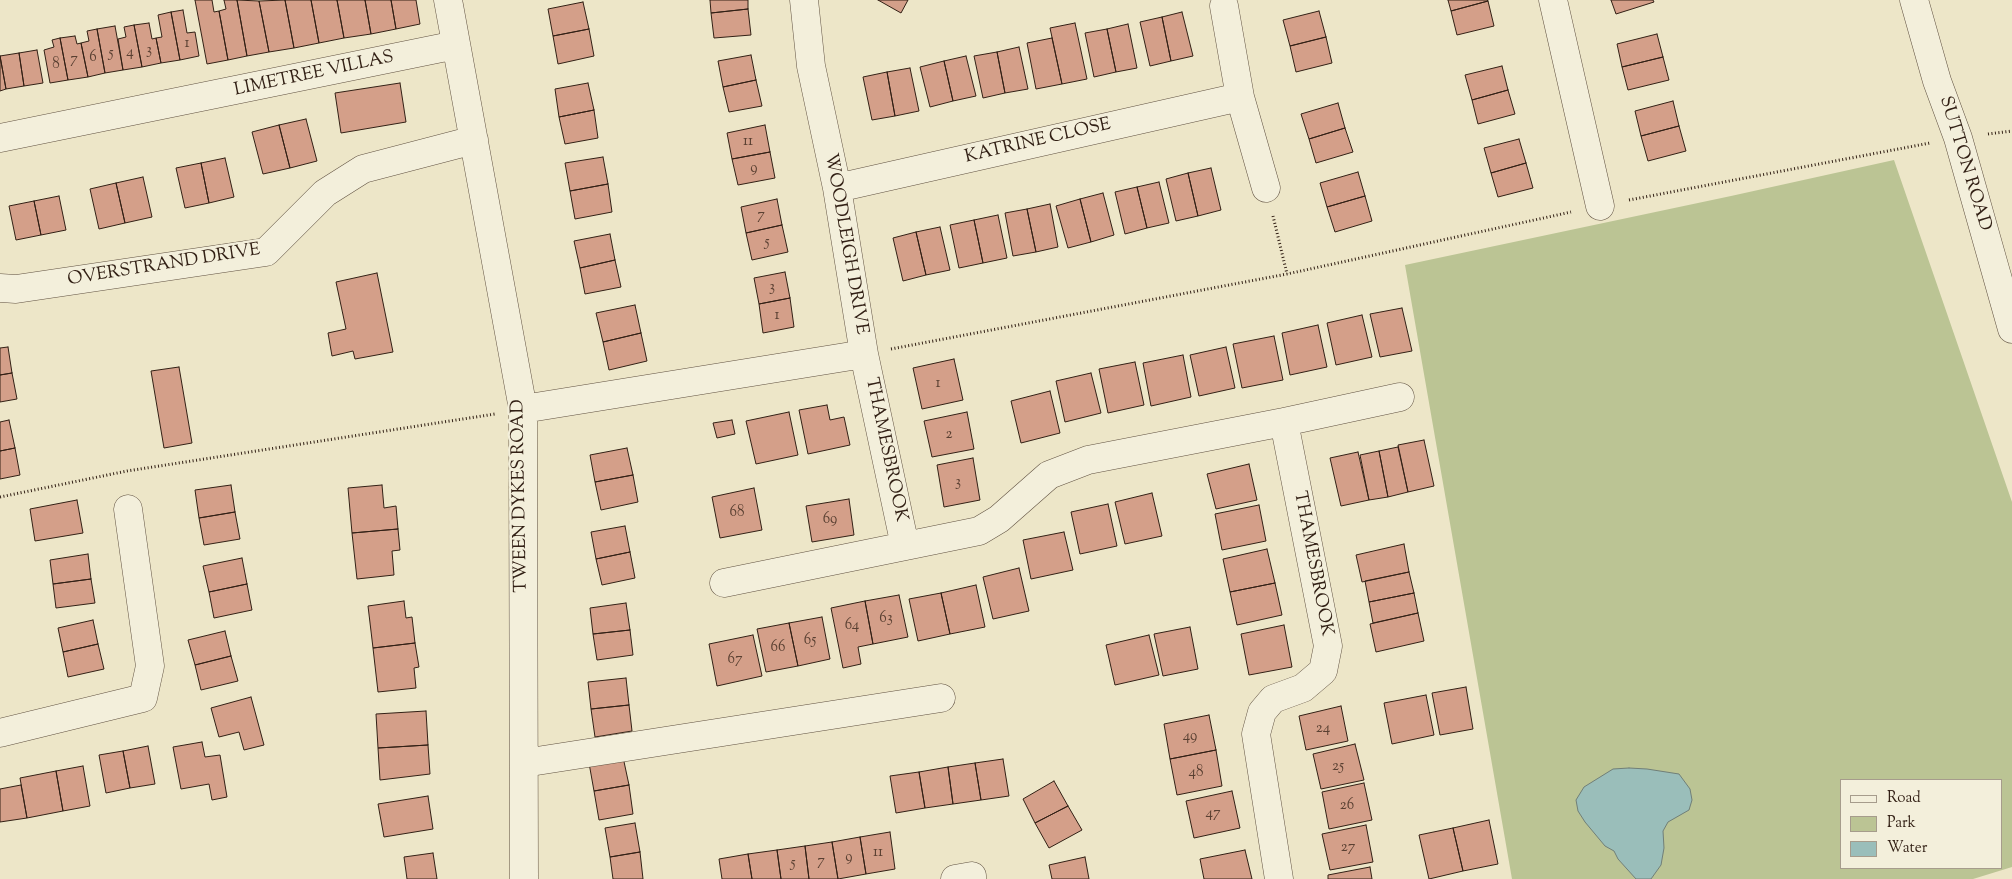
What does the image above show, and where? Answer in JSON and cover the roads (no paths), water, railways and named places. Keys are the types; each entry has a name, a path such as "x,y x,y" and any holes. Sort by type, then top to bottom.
{"street":[{"name":"TWEEN DYKES ROAD","path":"448,0 523,410 524,879"},
{"name":"WOODLEIGH DRIVE","path":"523,410 864,354 837,188 811,66 804,0"},
{"path":"1554,0 1600,206"},
{"name":"SUTTON ROAD","path":"1914,0 1938,81 1958,138 2012,329"},
{"path":"1224,6 1240,97 1266,188"},
{"name":"LIMETREE VILLAS","path":"0,138 456,46"},
{"name":"KATRINE CLOSE","path":"837,188 1240,97"},
{"name":"OVERSTRAND DRIVE","path":"0,288 16,289 266,252 325,193 363,169 474,140"},
{"name":"THAMESBROOK","path":"864,354 905,546"},
{"name":"THAMESBROOK","path":"724,583 979,530 999,520 1049,475 1088,460 1284,422 1400,397"},
{"name":"THAMESBROOK","path":"1279,879 1256,734 1262,712 1273,699 1302,688 1323,671 1328,646 1284,422"},
{"path":"0,733 143,698 150,666 128,509"},
{"path":"524,762 942,698"},
{"path":"955,879 972,876 972,879"}],"water":[{"path":"1629,768 1679,774 1690,789 1692,800 1689,810 1668,822 1663,831 1664,848 1661,865 1651,879 1636,879 1618,859 1614,851 1605,846 1578,811 1576,800 1584,787 1613,769"}]}
